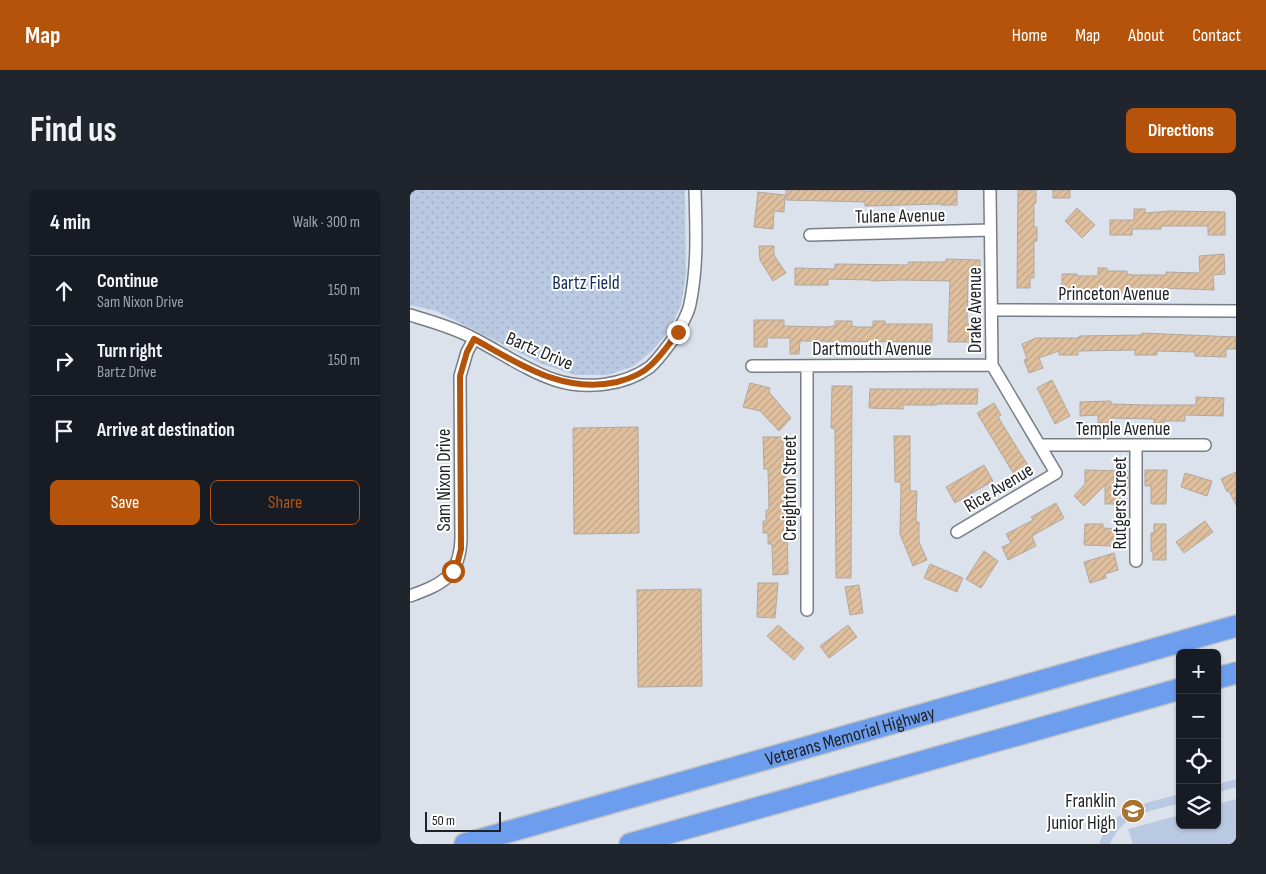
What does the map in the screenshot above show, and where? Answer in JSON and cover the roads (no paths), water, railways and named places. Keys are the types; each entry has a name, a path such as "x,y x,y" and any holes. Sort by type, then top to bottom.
{"highway":[{"name":"Veterans Memorial Highway","path":"465,844 1236,626"},
{"path":"1221,677 1236,673"},
{"path":"630,844 1176,690"}],"street":[{"name":"Bartz Drive","path":"410,315 474,339 556,381 583,385 606,384 628,379 650,366 665,350 678,332 690,306 694,278 695,190"},
{"name":"Drake Avenue","path":"990,190 992,365 1041,445"},
{"name":"Tulane Avenue","path":"810,235 990,230"},
{"name":"Princeton Avenue","path":"992,310 1236,311"},
{"name":"Sam Nixon Drive","path":"410,596 436,586 446,579 458,561 461,538 460,376 467,352 474,339"},
{"name":"Dartmouth Avenue","path":"752,366 992,365"},
{"name":"Creighton Street","path":"807,366 807,610"},
{"name":"Temple Avenue","path":"1041,445 1205,445"},
{"name":"Rice Avenue","path":"957,532 1056,473 1041,445"},
{"name":"Rutgers Street","path":"1136,446 1136,561"}],"place":[{"name":"Franklin Junior High","path":"1133,811"}],"park label":[{"name":"Bartz Field","path":"586,282"}]}
